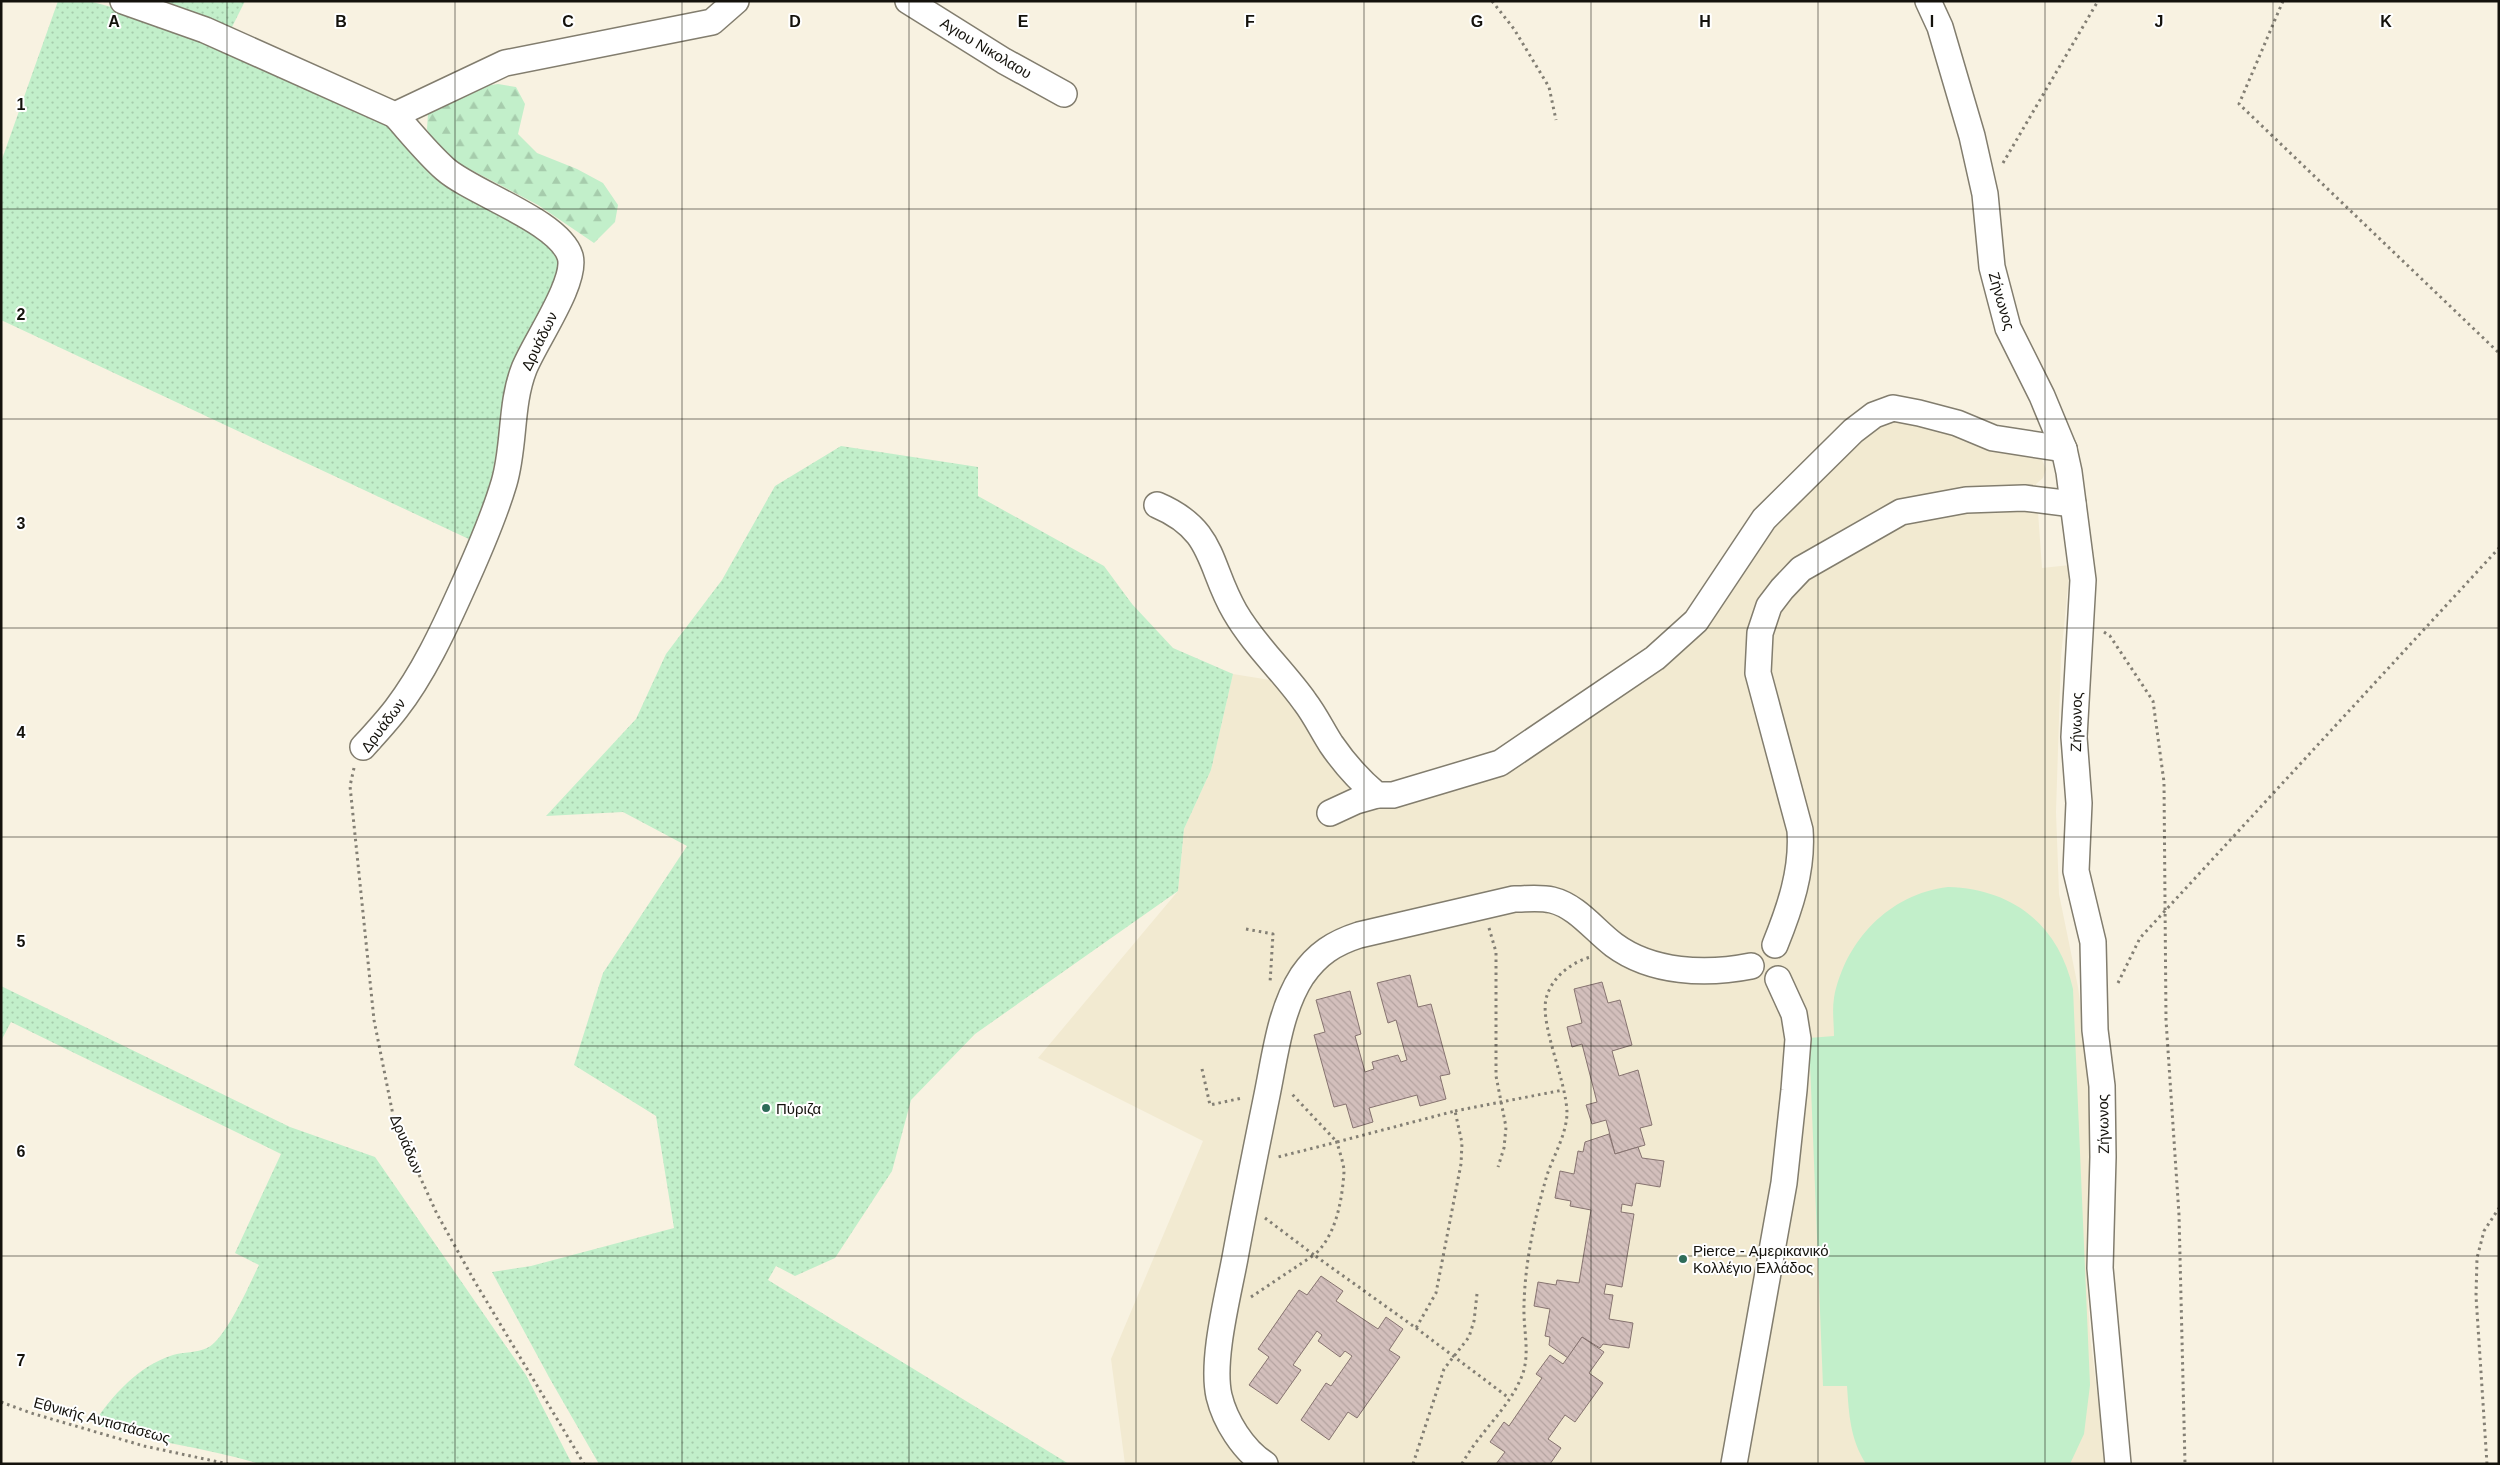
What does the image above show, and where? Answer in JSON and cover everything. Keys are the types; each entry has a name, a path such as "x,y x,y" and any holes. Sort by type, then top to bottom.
{"street":[{"path":"123,1 205,30 394,115 505,62 712,22 736,1"},
{"name":"Αγιου Νικολαου","path":"908,1 1004,61 1064,94"},
{"name":"Ζήνωνος","path":"1928,1 1940,26 1972,136 1985,194 1992,267 2008,328 2042,396 2064,449 2083,580 2074,737 2079,803 2076,870 2093,942 2095,1030 2102,1086 2103,1157 2100,1268 2118,1464"},
{"name":"Δρυάδων","path":"363,747 397,708 418,675 442,632 479,550 504,483 512,447 518,390 523,370 532,349 559,301 571,273 572,262 564,246 554,235 514,208 446,170 394,115"},
{"path":"1330,813 1356,801 1377,795 1393,795 1500,763 1655,658 1696,621 1764,519 1853,431 1874,415 1893,408 1910,411 1957,423 1993,438 2064,449"},
{"path":"1774,945 1785,920 1802,855 1800,830 1758,673 1760,633 1769,606 1801,569 1901,512 1966,500 2024,498 2073,504"},
{"path":"1157,505 1169,510 1193,528 1208,548 1234,611 1305,702 1348,767 1377,795"},
{"path":"1264,1464 1254,1457 1233,1429 1219,1395 1217,1373 1225,1314 1245,1203 1288,1004 1299,983 1319,956 1335,942 1514,899 1553,900 1573,910 1615,946 1646,962 1686,970 1722,971 1751,966"},
{"path":"1764,945 1774,945 1782,949 1788,961 1785,973 1778,979 1763,981 1754,974 1751,958 1758,948 1764,945"},
{"path":"1734,1464 1784,1183 1794,1090 1798,1039 1794,1014 1778,979"}],"path":[{"path":"1492,1 1514,29 1549,87 1556,120"},
{"path":"1985,194 2098,1"},
{"path":"2283,1 2240,104 2499,353"},
{"path":"2115,988 2140,938 2499,548"},
{"path":"2081,619 2110,636 2153,701 2164,782 2166,1020 2178,1215 2185,1464"},
{"name":"Δρυάδων","path":"363,747 354,767 350,786 374,1020 394,1120 437,1214 584,1464"},
{"path":"1482,906 1496,952 1496,1076 1506,1136 1498,1167"},
{"path":"1246,929 1273,934 1270,988"},
{"path":"1462,1464 1470,1449 1517,1388 1524,1371 1527,1350 1524,1306 1528,1260 1535,1218 1548,1173 1563,1134 1567,1114 1545,1001 1549,988 1572,964 1594,957"},
{"path":"1202,1069 1210,1105 1251,1095"},
{"path":"1225,1314 1324,1247 1334,1229 1344,1171 1337,1142 1272,1072"},
{"path":"1253,1162 1300,1153 1455,1111 1563,1090"},
{"path":"1416,1328 1436,1293 1461,1164 1462,1143 1455,1111"},
{"path":"1245,1203 1509,1398"},
{"path":"2487,1464 2476,1296 2477,1258 2484,1231 2499,1208"},
{"path":"1413,1464 1444,1369 1469,1337 1474,1321 1477,1294"},
{"name":"Εθνικής Αντιστάσεως","path":"1,1402 106,1436 228,1464"}],"shaded area":[{"path":"1900,419 1945,429 1974,444 2042,460 2046,469 2043,478 2036,484 2042,568 2070,565 2061,657 2056,812 2059,894 2078,987 2090,1074 2091,1150 2086,1261 2090,1335 2106,1464 1125,1464 1111,1359 1203,1141 1038,1058 1178,891 1184,829 1211,770 1233,674 1270,680 1281,691 1302,714 1339,771 1363,813 1503,770 1675,653 1767,531 1875,425"}],"green space":[{"path":"58,1 89,1 137,14 194,36 389,123 546,239 563,266 538,321 516,356 507,385 487,507 473,541 1,320 1,162"},
{"path":"159,1 245,1 230,31"},
{"path":"498,84 516,87 525,104 518,134 537,153 577,169 603,183 618,205 615,222 594,243 538,205 456,162 433,143 427,129 428,113 471,88"},
{"path":"841,446 978,467 978,496 1104,566 1132,604 1173,648 1233,674 1211,770 1184,829 1178,891 975,1034 911,1100 892,1171 835,1258 795,1276 776,1266 768,1280 1069,1464 599,1464 492,1272 531,1266 674,1228 656,1116 574,1065 603,973 687,846 623,812 546,816 636,719 666,654 722,580 775,486"},
{"path":"1948,887 1971,889 1993,895 2012,903 2030,915 2057,946 2073,989 2090,1385 2084,1434 2070,1464 1866,1464 1853,1436 1847,1386 1823,1386 1809,1038 1834,1036 1833,1003 1840,977 1848,958 1859,940 1873,924 1889,910 1907,899 1927,891"},
{"path":"1,986 290,1127 375,1157 526,1375 572,1464 260,1464 93,1424 118,1392 149,1366 173,1355 207,1348 222,1334 259,1265 235,1253 281,1154 11,1022 1,1041"}],"building":[{"path":"1410,975 1418,1007 1431,1004 1450,1074 1440,1076 1446,1099 1420,1106 1417,1095 1369,1108 1373,1122 1353,1128 1346,1104 1334,1107 1314,1035 1325,1032 1316,1000 1350,991 1361,1034 1355,1036 1365,1072 1374,1069 1372,1062 1398,1055 1401,1062 1407,1060 1396,1020 1388,1023 1377,983"},
{"path":"1602,982 1608,1003 1620,1000 1632,1045 1612,1051 1619,1076 1638,1070 1652,1125 1640,1128 1645,1145 1615,1154 1606,1120 1592,1124 1586,1105 1597,1102 1582,1044 1572,1047 1567,1027 1582,1023 1574,989"},
{"path":"1609,1134 1615,1154 1638,1147 1642,1158 1664,1161 1660,1187 1636,1183 1632,1206 1622,1204 1621,1212 1634,1214 1622,1287 1606,1284 1604,1294 1613,1295 1609,1319 1633,1323 1629,1348 1603,1344 1600,1348 1582,1337 1568,1358 1549,1345 1550,1337 1545,1336 1550,1309 1534,1306 1538,1282 1556,1285 1557,1280 1579,1283 1591,1210 1570,1206 1571,1201 1555,1198 1560,1171 1574,1174 1578,1151 1583,1152 1585,1142"},
{"path":"1321,1276 1343,1291 1336,1301 1378,1329 1386,1317 1403,1329 1389,1350 1400,1357 1357,1418 1348,1412 1329,1440 1301,1420 1326,1383 1331,1386 1352,1356 1345,1351 1340,1357 1318,1341 1322,1335 1317,1331 1293,1365 1301,1370 1277,1404 1249,1385 1269,1357 1258,1349 1299,1290 1307,1295"},
{"path":"1582,1337 1604,1352 1589,1373 1603,1383 1575,1422 1565,1415 1548,1439 1561,1448 1550,1464 1496,1464 1505,1452 1490,1442 1504,1422 1509,1426 1542,1378 1536,1374 1550,1355 1563,1364"}],"place":[{"name":"Πύριζα","path":"766,1108"},
{"name":"Pierce - Αμερικανικό Κολλέγιο Ελλάδος","path":"1683,1259"}]}
